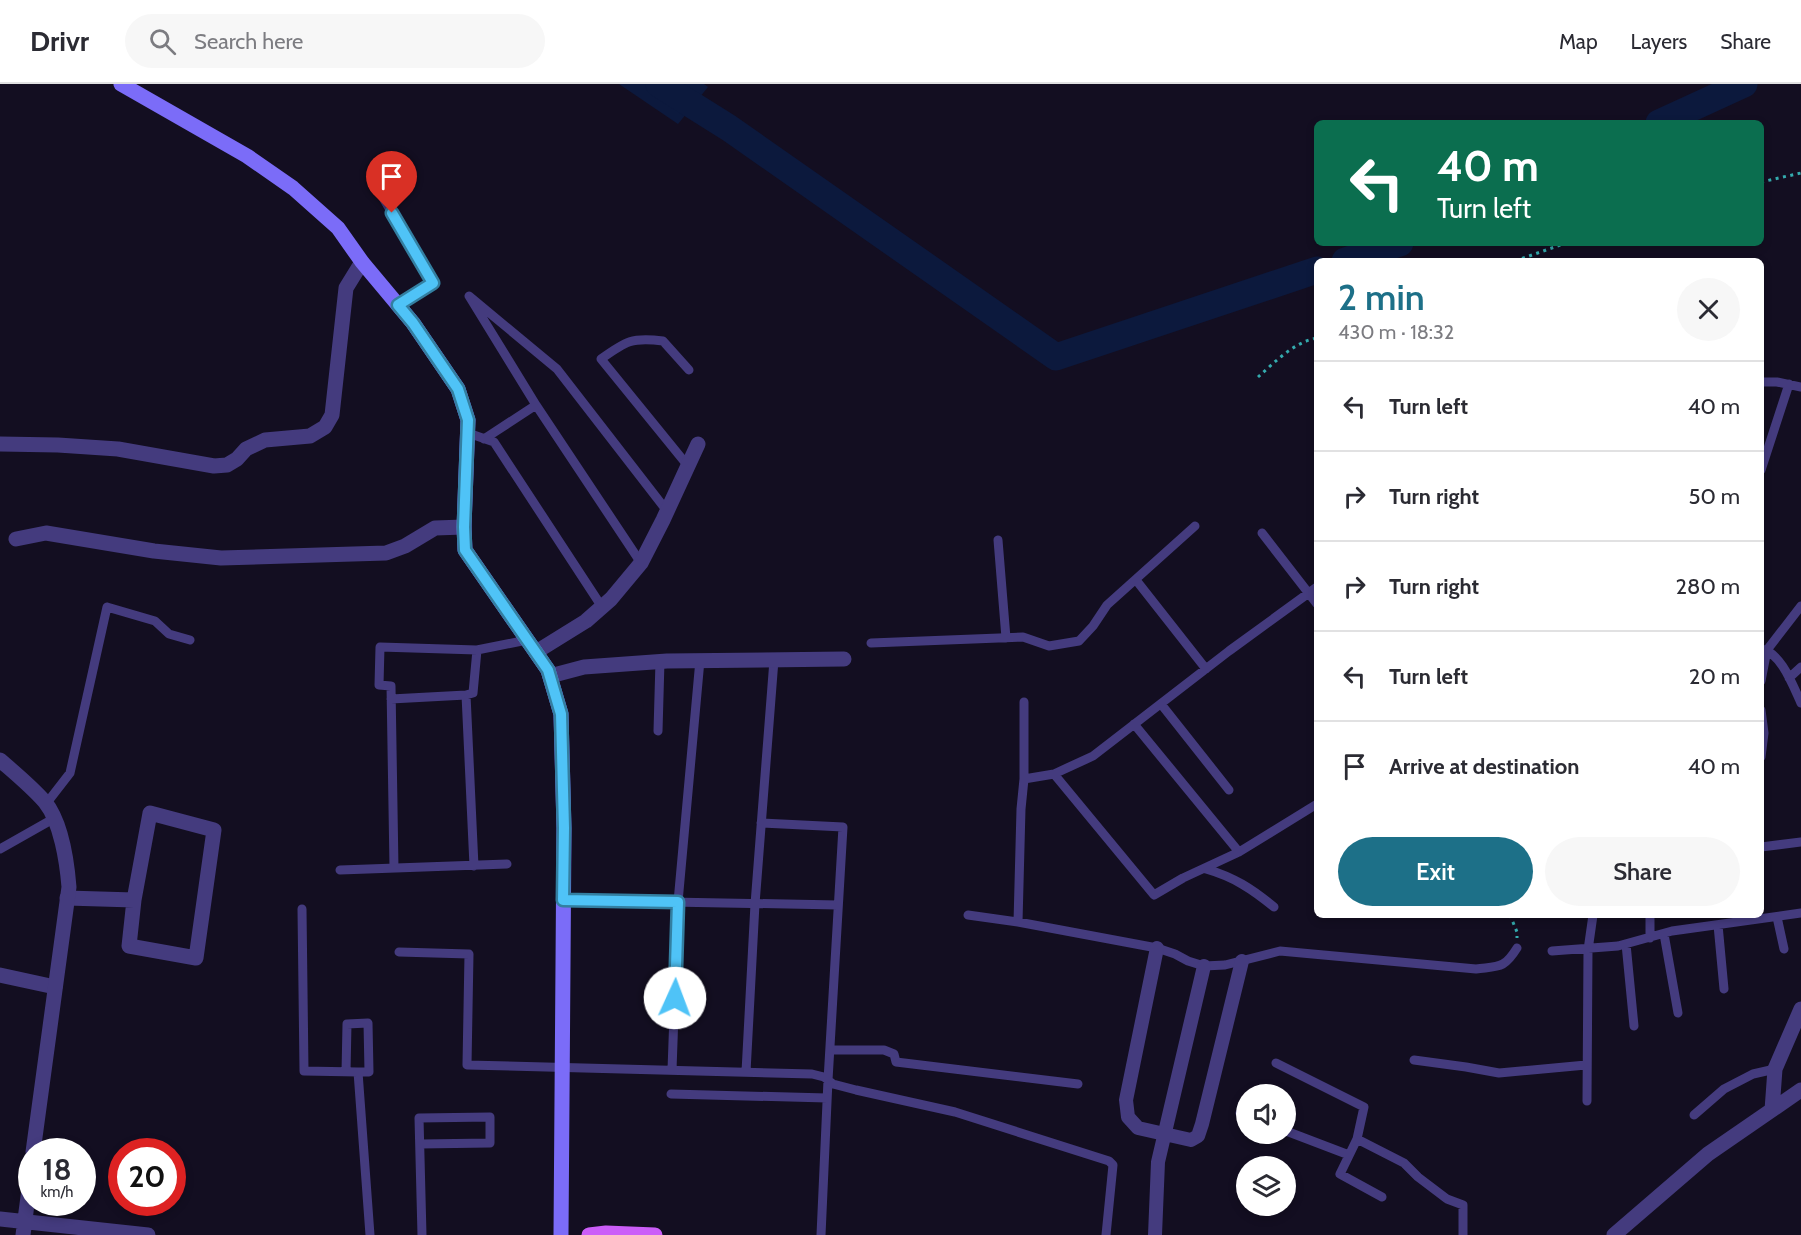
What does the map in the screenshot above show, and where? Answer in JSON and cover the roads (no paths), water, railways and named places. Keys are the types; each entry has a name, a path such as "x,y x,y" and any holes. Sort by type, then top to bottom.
{"main road":[{"path":"121,84 248,156 292,188 338,228 362,262 413,323 458,389 468,420 465,550 548,670 561,714 564,828 561,1235"},
{"path":"589,1235 606,1233 655,1235"}],"street":[{"path":"0,444 118,449 214,466 227,465 237,459 246,448 265,440 310,436 325,427 332,414 346,288 362,262"},
{"path":"531,646 586,621 611,599 641,563 698,444"},
{"path":"16,539 46,533 154,551 221,558 386,554 405,546 435,528 464,527"},
{"path":"550,676 584,667 660,661 844,659"},
{"path":"0,760 46,804 67,860 69,887 35,1138"},
{"path":"150,813 214,830 196,958 129,946 134,900 150,813"},
{"path":"67,898 134,900"},
{"path":"1157,948 1126,1100 1128,1117 1138,1128 1191,1140 1198,1136 1242,961"},
{"path":"1155,1235 1158,1162 1204,966"},
{"path":"0,975 55,987"},
{"path":"1772,1110 1775,1069 1801,1009"},
{"path":"1614,1235 1708,1154 1801,1090"},
{"path":"0,1219 24,1228 148,1235"}],"lane":[{"path":"382,196 433,283 398,305"},
{"path":"641,563 536,405 469,296 557,369 667,511"},
{"path":"688,466 601,359 623,343 644,338 663,341 689,370"},
{"path":"1764,382 1777,381 1801,387"},
{"path":"1764,461 1789,384"},
{"path":"484,439 536,405"},
{"path":"468,433 494,442 602,607"},
{"path":"871,643 1023,637 1049,646 1079,641 1093,626 1107,605 1195,526"},
{"path":"1024,779 1054,774 1093,756 1313,590 1262,533"},
{"path":"998,540 1006,638"},
{"path":"1136,580 1206,669"},
{"path":"1801,606 1764,649 1780,662 1801,703"},
{"path":"46,804 70,773 107,608 155,621 169,634 190,640"},
{"path":"394,868 391,686 379,685 380,647 477,650 531,646"},
{"path":"391,699 473,693 477,650"},
{"path":"672,1070 678,902 700,660"},
{"path":"746,1072 755,904 774,660"},
{"path":"658,731 660,661"},
{"path":"1789,678 1801,668"},
{"path":"466,695 474,866"},
{"path":"1018,922 1024,779 1024,702"},
{"path":"1161,704 1229,790"},
{"path":"1134,724 1239,852"},
{"path":"1054,774 1154,896 1183,878 1239,852 1314,806"},
{"path":"0,849 53,819"},
{"path":"761,823 843,827 821,1235"},
{"path":"1764,848 1801,843"},
{"path":"340,870 507,864"},
{"path":"1206,869 1226,874 1250,888 1274,907"},
{"path":"563,900 838,905"},
{"path":"302,909 304,1071 346,1072 369,1072 368,1023 346,1024 346,1072"},
{"path":"1764,918 1801,913"},
{"path":"968,915 1157,948 1204,966 1225,965 1280,951 1476,969 1502,966 1517,948"},
{"path":"1777,916 1784,949"},
{"path":"1587,1101 1588,950 1593,918"},
{"path":"1650,918 1650,938"},
{"path":"1552,951 1588,950 1626,944 1672,931 1764,918"},
{"path":"1718,925 1724,989"},
{"path":"1664,934 1678,1013"},
{"path":"1626,944 1634,1026"},
{"path":"399,952 469,954 467,1065 812,1074 833,1084 956,1112 1109,1161 1113,1165 1106,1235"},
{"path":"830,1050 884,1050 894,1054 896,1062 1078,1084"},
{"path":"1414,1060 1466,1066 1499,1073 1586,1065"},
{"path":"1276,1063 1364,1107 1357,1139 1340,1174 1382,1197"},
{"path":"1694,1115 1724,1089 1753,1074 1775,1069"},
{"path":"358,1072 370,1235"},
{"path":"671,1094 828,1098"},
{"path":"420,1144 490,1143 490,1117 419,1118 422,1235"},
{"path":"1296,1135 1349,1155"},
{"path":"1357,1139 1404,1163 1447,1199 1463,1205 1463,1235"}],"water":[{"path":"619,84 704,84 708,87 678,124"}],"waterway":[{"path":"659,84 729,128 1056,357 1314,271"},
{"path":"1666,120 1744,84"},
{"path":"1354,258 1391,246"}]}
